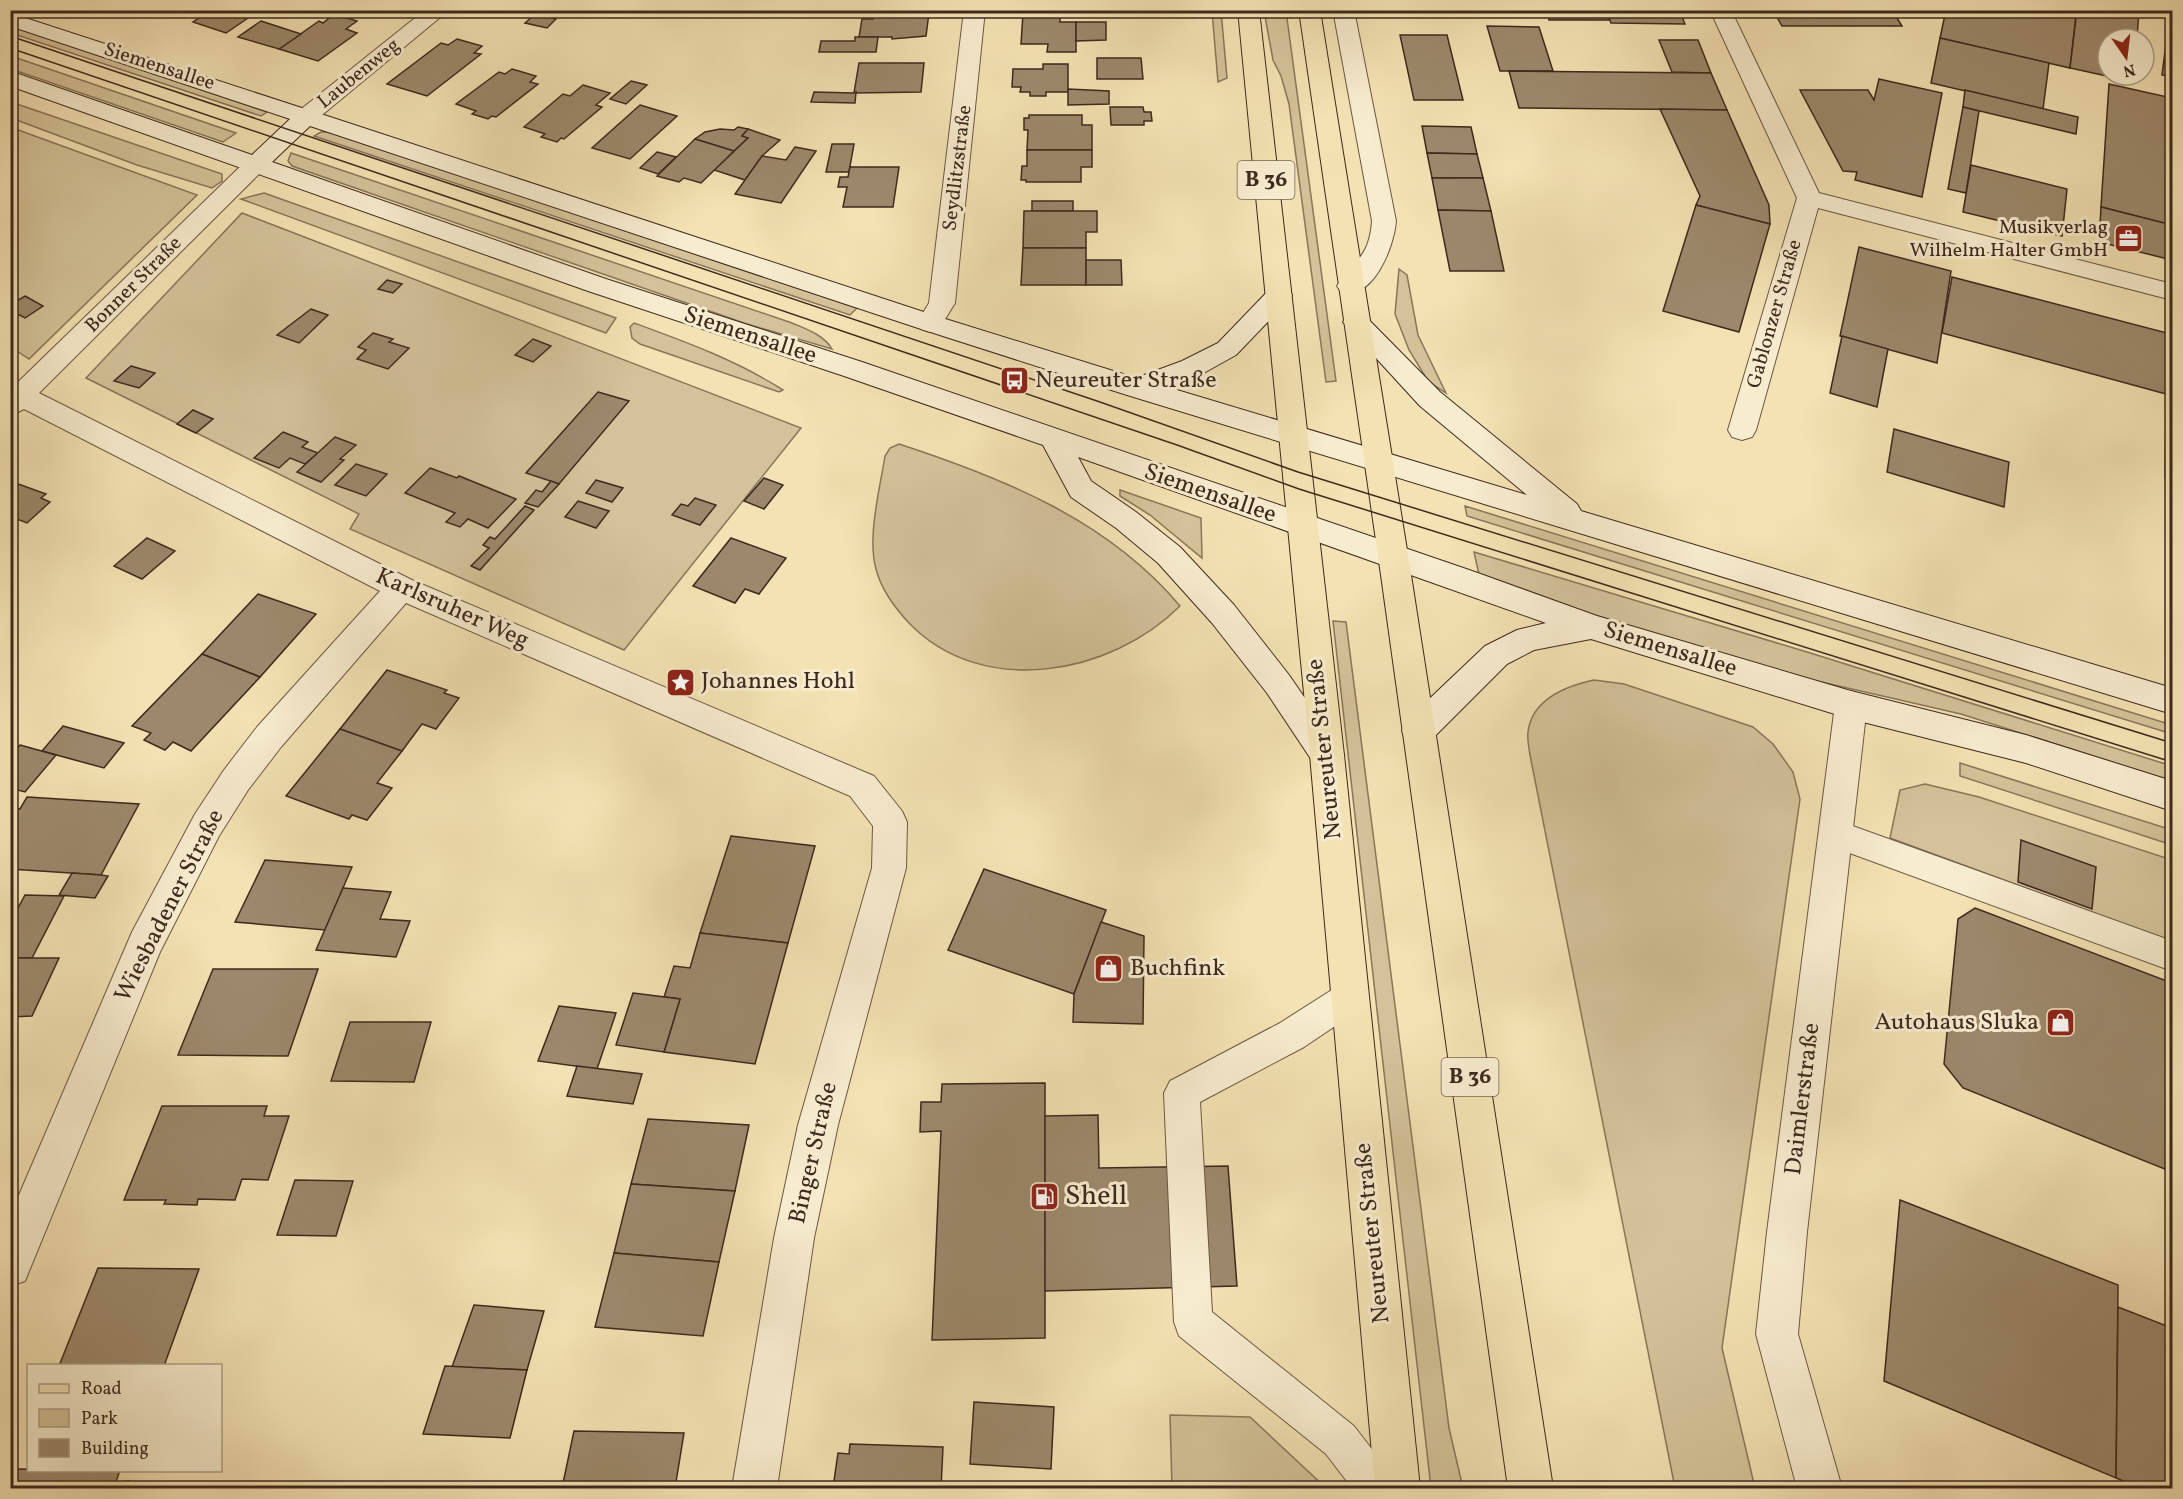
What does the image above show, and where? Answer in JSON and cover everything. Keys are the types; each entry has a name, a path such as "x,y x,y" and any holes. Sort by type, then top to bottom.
{"main road":[{"name":"Laubenweg","path":"308,115 439,10"},
{"name":"Seydlitzstraße","path":"930,323 942,303 975,10"},
{"name":"Neureuter Straße","path":"1248,10 1327,755 1398,1488"},
{"path":"1309,10 1393,557"},
{"path":"1343,10 1384,221 1384,240 1376,259 1350,286"},
{"path":"1720,10 1809,198 2172,292"},
{"name":"Siemensallee","path":"10,18 930,323 1137,388 2172,701"},
{"name":"Siemensallee","path":"10,78 597,285 1054,439 1592,627 1851,705 2026,749 2172,796"},
{"path":"256,164 308,115"},
{"name":"Bonner Straße","path":"14,397 256,164"},
{"name":"Gablonzer Straße","path":"1742,430 1809,198"},
{"path":"1137,388 1191,368 1227,349 1279,295"},
{"path":"1356,322 1430,399 1578,520"},
{"name":"Karlsruher Weg","path":"14,397 400,588 862,786 890,822"},
{"path":"1054,439 1081,489 1126,520 1169,555 1223,614 1278,684 1327,755"},
{"name":"B 36","path":"1393,557 1531,1488"},
{"name":"Wiesbadener Straße","path":"10,1266 145,944 207,825 236,780 269,737 400,588"},
{"path":"1418,731 1496,655 1528,639 1592,627"},
{"name":"Daimlerstraße","path":"1819,1488 1777,1334 1788,1221 1851,705"},
{"name":"Binger Straße","path":"755,1488 794,1238 818,1125 889,868 890,822"}],"lane":[{"path":"1836,834 2172,957"},
{"path":"1350,997 1292,1035 1182,1093 1193,1322 1340,1440 1377,1488"}],"green space":[{"path":"1212,11 1221,11 1227,78 1218,82"},
{"path":"1264,11 1286,11 1336,381 1326,382 1289,104 1281,76 1273,60"},
{"path":"11,26 267,112 261,116 11,33"},
{"path":"11,56 236,133 223,142 11,69"},
{"path":"11,102 222,174 222,181 212,188 137,165 11,118"},
{"path":"10,127 197,195 29,359 11,347"},
{"path":"321,132 330,132 857,308 850,315 314,136"},
{"path":"291,153 792,323 820,336 832,349 744,323 292,166 288,161"},
{"path":"264,193 616,318 606,333 241,199"},
{"path":"242,213 801,428 624,650 350,529 359,514 86,378"},
{"path":"1399,269 1407,275 1418,335 1446,393 1428,381 1409,350 1395,314"},
{"path":"634,323 729,361 783,390 779,392 640,344 632,338 630,327"},
{"path":"899,444 1015,488 1087,526 1120,549 1152,576 1180,606 1152,630 1119,648 1083,662 1046,669 1009,669 972,662 939,647 909,623 899,611 885,591 876,569 874,528 885,456 890,448"},
{"path":"1120,490 1201,518 1202,558 1150,515 1120,496"},
{"path":"1465,506 2172,725 2172,734 1467,516"},
{"path":"1474,552 1807,652 2172,766 2172,781 1961,714 1769,670 1480,579"},
{"path":"1333,621 1346,622 1449,1428 1463,1488 1431,1488"},
{"path":"1594,680 1624,684 1753,727 1773,744 1793,772 1800,799 1722,1348 1755,1488 1675,1488 1528,741 1531,721 1543,703 1562,690"},
{"path":"1960,763 2172,830 2172,845 1960,776"},
{"path":"1925,784 1979,797 2172,860 2172,942 1890,838 1900,790"},
{"path":"1170,1415 1250,1417 1326,1488 1172,1488"}],"building":[{"path":"155,10 184,10 175,17"},
{"path":"210,10 260,10 226,33 193,22"},
{"path":"879,10 929,10 929,13 878,13"},
{"path":"1546,10 1606,10 1610,20 1549,20"},
{"path":"1606,10 1679,10 1685,24 1611,23"},
{"path":"1773,10 1892,10 1902,26 1782,26"},
{"path":"1946,10 2058,10 2076,15 2070,68 1940,38"},
{"path":"2077,10 2139,10 2138,27 2096,27 2096,74 2070,68"},
{"path":"875,12 929,13 926,36 892,39 892,37 859,37 862,19 873,19"},
{"path":"1060,12 1060,22 1076,22 1076,52 1047,52 1048,44 1021,44 1023,13"},
{"path":"334,14 357,21 346,29 357,33 318,61 279,49 319,21 323,23"},
{"path":"535,14 556,19 547,28 525,23"},
{"path":"261,21 301,34 279,49 238,37"},
{"path":"1076,22 1106,22 1106,40 1076,41"},
{"path":"1487,26 1539,27 1553,71 1500,71"},
{"path":"2168,28 2172,29 2172,77 2162,75"},
{"path":"1400,35 1447,35 1463,100 1414,100"},
{"path":"855,37 878,37 876,52 819,52 821,41 855,41"},
{"path":"1940,38 2049,63 2043,109 1931,83"},
{"path":"457,39 482,46 474,53 481,54 427,96 387,84 441,43 448,45"},
{"path":"1659,40 1698,40 1711,73 1672,72"},
{"path":"1097,58 1141,58 1143,79 1097,79"},
{"path":"859,63 924,63 921,92 854,93"},
{"path":"1043,64 1068,64 1068,92 1046,92 1046,96 1030,96 1030,92 1020,92 1021,87 1012,87 1013,69 1043,69"},
{"path":"512,69 536,76 530,82 538,84 496,117 492,116 488,119 472,114 476,111 456,104 499,72 505,74"},
{"path":"1509,71 1711,73 1727,110 1519,108"},
{"path":"1879,79 1942,93 1922,197 1855,180 1857,172 1843,171 1800,90 1868,90 1874,100"},
{"path":"631,81 647,85 626,104 610,99"},
{"path":"583,85 610,93 596,105 602,107 564,139 561,138 557,142 541,137 545,134 524,127 563,94 570,96"},
{"path":"2109,87 2122,87 2172,98 2172,225 2101,207"},
{"path":"1068,89 1109,91 1109,104 1068,105"},
{"path":"1965,90 2078,117 2076,134 1963,107"},
{"path":"814,92 856,92 855,103 811,102"},
{"path":"640,105 677,116 630,159 592,148"},
{"path":"1110,107 1143,107 1144,112 1151,112 1152,121 1144,121 1144,125 1111,125"},
{"path":"1963,107 1979,111 1966,193 1948,189"},
{"path":"1660,109 1727,110 1769,205 1770,224 1696,205 1700,196"},
{"path":"1029,115 1082,115 1082,125 1092,125 1092,150 1027,150 1028,130 1024,130 1024,118 1029,118"},
{"path":"1422,126 1471,127 1477,154 1427,153"},
{"path":"738,127 748,129 742,136 748,138 734,151 695,139 705,132 720,129 734,130"},
{"path":"748,129 780,140 762,156 745,180 714,170 748,138 742,136"},
{"path":"695,139 734,151 701,183 684,178 679,182 657,176"},
{"path":"832,144 854,144 849,172 826,172"},
{"path":"795,147 816,151 781,203 735,194 762,156 786,160"},
{"path":"1027,150 1092,150 1092,167 1081,167 1081,182 1026,182 1026,180 1021,180 1022,166 1027,166"},
{"path":"657,152 676,157 658,174 640,168"},
{"path":"1427,153 1477,154 1483,178 1432,178"},
{"path":"1971,165 2067,189 2062,236 1963,212"},
{"path":"850,167 899,167 893,207 843,207 847,187 838,187 840,177 848,177"},
{"path":"1432,178 1483,178 1491,211 1438,210"},
{"path":"1032,201 1073,201 1073,211 1032,211"},
{"path":"1696,205 1770,224 1739,332 1663,311"},
{"path":"2101,207 2172,225 2172,260 2099,242"},
{"path":"1438,210 1491,211 1504,271 1450,271"},
{"path":"1024,211 1097,211 1097,232 1086,232 1086,248 1023,248"},
{"path":"1859,247 1951,271 1937,363 1840,336"},
{"path":"1023,248 1086,248 1086,285 1021,285"},
{"path":"1086,260 1121,260 1122,285 1086,285"},
{"path":"1952,277 2167,333 2166,394 1942,333"},
{"path":"387,280 402,284 393,293 378,289"},
{"path":"25,296 43,306 25,318 10,310 10,305"},
{"path":"311,309 328,315 299,343 277,335"},
{"path":"373,333 393,339 389,342 409,348 388,369 357,359 366,350 358,347"},
{"path":"1842,336 1888,349 1877,407 1830,393"},
{"path":"533,339 551,346 533,362 515,355"},
{"path":"2167,347 2172,348 2172,480 2165,478"},
{"path":"131,366 155,373 139,388 114,381"},
{"path":"598,392 629,401 559,484 526,473"},
{"path":"193,410 213,419 196,433 177,424"},
{"path":"1894,429 2009,462 2004,507 1887,472"},
{"path":"283,432 308,442 302,447 318,453 305,464 290,458 279,468 254,458"},
{"path":"335,437 356,445 340,459 344,460 321,482 297,472"},
{"path":"356,464 387,474 366,496 335,485"},
{"path":"430,468 457,478 459,476 516,499 488,528 468,519 460,527 446,522 455,513 405,493"},
{"path":"764,478 783,485 764,509 744,501"},
{"path":"596,480 623,488 612,502 586,493"},
{"path":"10,481 46,494 41,498 50,502 27,523 17,519 10,524"},
{"path":"551,481 559,484 538,507 525,503 536,490 542,492"},
{"path":"695,498 716,505 700,525 672,515 681,504 688,506"},
{"path":"578,501 609,511 596,528 565,517"},
{"path":"525,506 534,510 480,570 471,566 489,548 483,545 490,537 495,539"},
{"path":"147,538 175,551 142,579 114,566"},
{"path":"731,538 786,558 759,594 745,589 735,603 693,586"},
{"path":"258,594 316,614 260,677 202,654"},
{"path":"202,654 260,677 191,751 173,742 165,750 144,740 151,733 132,726"},
{"path":"387,670 447,690 444,693 459,698 436,729 422,724 402,751 340,729"},
{"path":"63,726 124,743 104,768 42,751"},
{"path":"340,729 402,751 377,783 392,788 367,820 352,815 349,819 286,796"},
{"path":"20,745 56,755 25,792 10,788 10,756"},
{"path":"27,797 139,804 101,875 10,869 10,808 20,809"},
{"path":"731,836 815,846 788,943 700,933"},
{"path":"2021,840 2096,867 2092,909 2018,882"},
{"path":"265,860 352,867 325,930 235,922"},
{"path":"984,869 1106,910 1074,994 948,950"},
{"path":"72,873 108,876 95,898 59,895"},
{"path":"343,888 391,892 380,919 410,921 396,957 316,950"},
{"path":"25,895 64,896 32,958 10,958 10,923"},
{"name":"Autohaus Sluka","path":"1975,908 2172,983 2172,1172 1963,1088 1944,1064 1958,919"},
{"path":"1101,922 1144,936 1143,1024 1073,1022 1074,994"},
{"path":"700,933 788,943 755,1064 664,1052 680,999 664,997 674,966 690,968"},
{"path":"10,958 59,958 32,1016 10,1017"},
{"path":"213,969 318,969 288,1056 178,1055"},
{"path":"633,993 680,999 664,1052 616,1045"},
{"path":"559,1006 616,1013 597,1069 538,1061"},
{"path":"350,1022 431,1022 414,1082 331,1081"},
{"path":"577,1066 642,1074 633,1104 567,1096"},
{"path":"1045,1083 1045,1338 932,1340 941,1131 920,1132 921,1102 941,1102 942,1084"},
{"path":"162,1106 267,1106 264,1116 289,1116 268,1180 242,1179 235,1200 198,1199 197,1205 164,1204 166,1200 124,1200"},
{"path":"1098,1115 1099,1168 1228,1166 1237,1286 1045,1291 1045,1116"},
{"path":"648,1119 749,1125 735,1191 631,1184"},
{"path":"295,1180 353,1181 336,1236 277,1235"},
{"path":"631,1184 735,1191 719,1262 614,1253"},
{"path":"1900,1200 2118,1285 2116,1478 1884,1381"},
{"path":"614,1253 719,1262 703,1336 595,1327"},
{"path":"98,1268 199,1269 165,1364 60,1364"},
{"path":"474,1305 544,1311 527,1370 452,1367"},
{"path":"2118,1307 2172,1328 2172,1488 2141,1488 2116,1478"},
{"path":"445,1366 527,1370 510,1438 423,1434"},
{"path":"974,1402 1054,1407 1051,1469 970,1464"},
{"path":"574,1431 684,1433 675,1488 562,1488"},
{"path":"850,1444 943,1447 941,1488 833,1488 838,1453 849,1454"},
{"path":"13,1469 27,1469 27,1472 119,1472 116,1482 129,1481 127,1488 10,1488"}],"tram line":[{"path":"10,36 1100,402 1298,472 2172,743"},
{"path":"10,48 1177,445 1299,489 2172,762"}],"place":[{"name":"Musikverlag Wilhelm Halter GmbH","path":"2129,239"},
{"name":"Neureuter Straße","path":"1014,381"},
{"name":"Johannes Hohl","path":"680,682"},
{"name":"Buchfink","path":"1109,969"},
{"name":"Autohaus Sluka","path":"2060,1023"},
{"name":"Shell","path":"1044,1196"}]}
